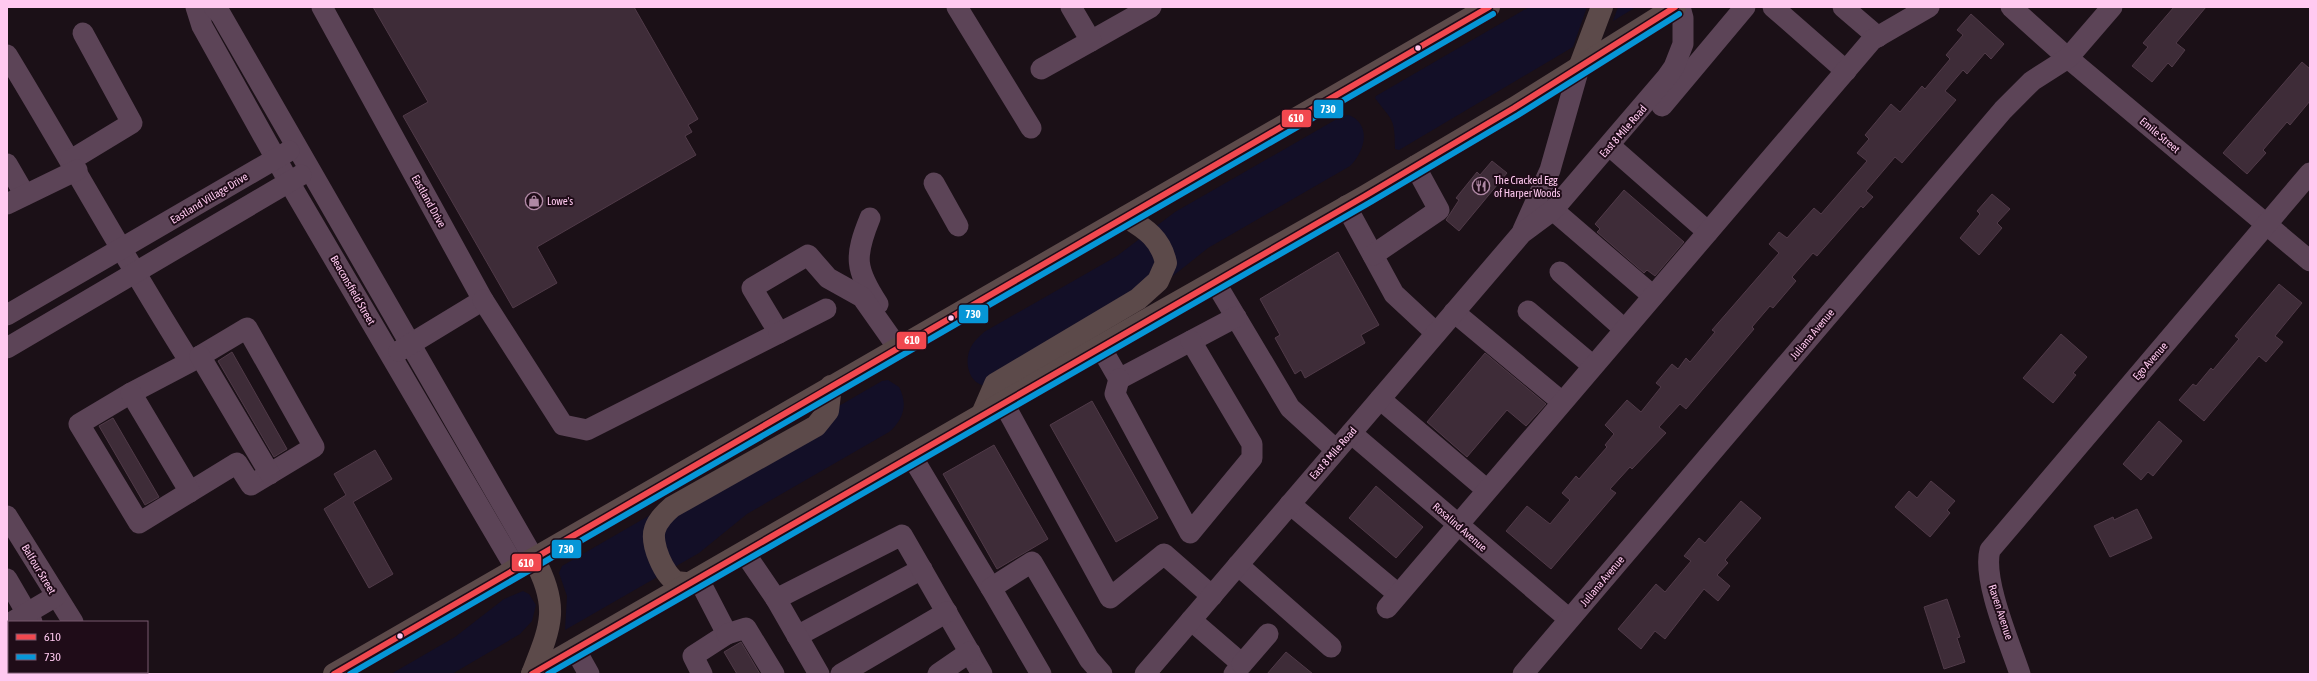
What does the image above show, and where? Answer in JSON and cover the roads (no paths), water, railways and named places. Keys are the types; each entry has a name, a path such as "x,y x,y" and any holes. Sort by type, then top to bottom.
{"highway":[{"path":"334,674 1489,7"},
{"path":"1579,68 1602,7"},
{"path":"532,674 1415,166 1579,68 1675,7"},
{"path":"982,414 995,384 1138,299 1158,281 1166,263 1160,245 1149,232 1126,217"},
{"path":"694,581 677,582 669,574 657,554 653,539 655,529 663,516 672,507 816,426 828,411 831,386"},
{"path":"525,564 544,577 551,604 548,630 532,674"}],"street":[{"name":"Beaconsfield Street","path":"196,7 202,26 289,182 391,356 525,564"},
{"name":"Beaconsfield Street","path":"214,7 222,15 296,147 411,345 525,564"},
{"name":"Eastland Drive","path":"322,7 483,300 564,426 587,430 826,309"},
{"path":"957,7 1032,128"},
{"path":"1071,7 1090,41"},
{"path":"1041,69 1151,7"},
{"name":"East 8 Mile Road","path":"1145,674 1522,233 1553,210 1615,151 1674,67 1683,44 1680,7"},
{"path":"1708,232 1615,151 1745,7"},
{"path":"1773,7 1846,71"},
{"path":"1843,7 1878,37"},
{"name":"Emile Street","path":"2010,7 2068,58 2310,261"},
{"name":"Juliana Avenue","path":"1523,674 2002,110 2032,81 2068,58 2112,7"},
{"path":"1290,504 1393,601 1872,40 1926,8"},
{"path":"7,164 16,200 74,165 132,123 83,33"},
{"path":"7,55 74,165 135,273 195,359 270,474"},
{"name":"East 8 Mile Road","path":"1522,233 1550,170 1579,68"},
{"path":"247,106 266,94"},
{"name":"Eastland Village Drive","path":"7,315 121,250 276,157 296,147"},
{"path":"1373,255 1439,210 1415,166"},
{"path":"7,348 310,171"},
{"name":"Ego Avenue","path":"1990,550 2310,173"},
{"path":"934,183 958,226"},
{"path":"1346,206 1394,294 1436,333"},
{"path":"1553,210 1653,296"},
{"path":"870,218 860,246 859,267 864,283 887,319 898,348"},
{"path":"779,333 752,288 808,255 828,278 862,297 898,348"},
{"path":"1560,272 1624,329"},
{"path":"1215,282 1290,408 1336,450"},
{"path":"391,356 483,300"},
{"path":"1528,311 1593,366"},
{"path":"1454,312 1562,402"},
{"path":"1119,379 1236,317"},
{"path":"247,328 314,447 251,485 237,463 139,523 79,424 131,393 195,359 247,328"},
{"path":"1100,346 1119,379 1115,394 1190,533 1252,458 1252,444 1191,341"},
{"path":"131,393 190,492"},
{"path":"1380,399 1487,490"},
{"path":"1003,402 1110,598 1164,554 1212,596"},
{"name":"Rosalind Avenue","path":"1351,433 1569,619"},
{"path":"911,455 1041,674"},
{"name":"Balfour Street","path":"7,516 72,621"},
{"path":"776,599 902,535 982,674"},
{"name":"Raven Avenue","path":"1990,550 1988,564 1991,586 2020,674"},
{"path":"744,552 776,599 819,674"},
{"path":"991,588 1032,562 1089,659 1102,674"},
{"path":"1238,565 1331,647"},
{"path":"797,636 922,569"},
{"path":"7,578 24,619 56,596"},
{"path":"694,581 727,634"},
{"path":"841,674 947,612"},
{"path":"1191,620 1238,669 1268,634"},
{"path":"702,674 693,659 695,653 727,634 746,628 774,674"},
{"path":"575,649 589,674"},
{"path":"938,674 970,652"}],"place":[{"name":"The Cracked Egg of Harper Woods","path":"1481,186"},
{"name":"Lowe's","path":"534,201"}]}
